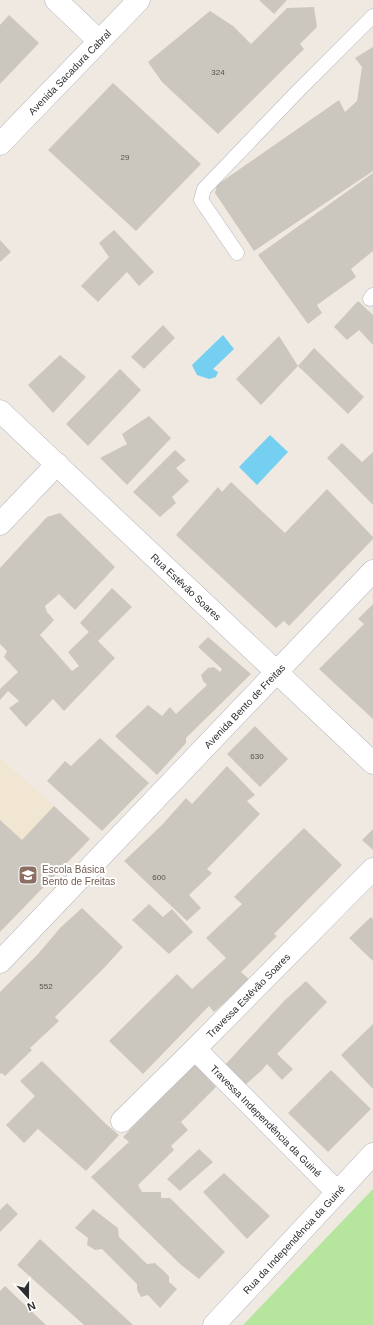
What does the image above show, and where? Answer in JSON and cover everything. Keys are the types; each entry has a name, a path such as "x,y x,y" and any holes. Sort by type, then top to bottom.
{"street":[{"path":"56,0 99,41"},
{"name":"Avenida Sacadura Cabral","path":"0,144 140,0"},
{"name":"Rua Estêvão Soares","path":"0,411 373,763"},
{"path":"0,524 56,464"},
{"name":"Avenida Bento de Freitas","path":"0,962 373,571"},
{"name":"Travessa Estêvão Soares","path":"122,1121 373,869"},
{"name":"Travessa Independência da Guiné","path":"195,1049 336,1192"},
{"name":"Rua da Independência da Guiné","path":"214,1325 336,1192 373,1154"}],"lane":[{"path":"237,254 201,200 204,189 297,92 373,16"}],"shaded area":[{"name":"Escola Básica Bento de Freitas","path":"0,758 90,839 11,921 0,910"}],"green space":[{"path":"373,1189 373,1325 243,1325"}],"water":[{"path":"223,335 234,349 213,369 218,372 216,377 209,379 197,375 192,365"},
{"path":"270,435 288,452 257,485 239,467"}],"building":[{"path":"259,0 287,0 274,14"},
{"path":"314,7 317,27 300,44 304,49 218,134 162,82 148,62 210,11 233,26 251,44 287,8"},
{"path":"9,15 39,43 0,84 0,25"},
{"path":"373,47 373,171 254,251 215,193 217,185 339,100 345,112 357,101 362,67 355,58"},
{"path":"113,83 201,164 136,231 48,150"},
{"path":"373,173 373,251 351,269 356,277 317,305 322,313 308,324 258,255"},
{"path":"114,230 154,272 139,286 127,272 98,302 81,286 109,257 99,243"},
{"path":"0,240 11,252 0,262"},
{"path":"358,301 373,315 373,345 359,330 347,340 334,327"},
{"path":"163,325 175,338 144,369 131,357"},
{"path":"279,336 298,366 261,405 236,379"},
{"path":"314,348 364,397 348,414 298,366"},
{"path":"60,355 86,377 53,413 28,385"},
{"path":"120,369 141,390 88,446 66,424"},
{"path":"149,416 171,438 127,485 100,458 127,444 122,434"},
{"path":"342,443 362,462 373,452 373,505 327,458"},
{"path":"175,450 186,460 176,468 189,481 172,497 176,503 160,517 133,492"},
{"path":"231,482 285,533 327,489 373,537 373,539 289,626 284,621 276,628 176,535 218,487 222,492"},
{"path":"60,513 115,567 75,610 59,594 45,606 47,612 54,620 40,635 72,671 79,666 68,652 89,632 80,623 112,588 132,607 98,641 115,658 64,711 53,699 26,727 9,708 19,701 8,691 0,700 0,689 18,672 4,657 7,651 0,644 0,568 47,517"},
{"path":"373,604 373,719 319,669 364,624 358,619"},
{"path":"208,637 251,674 186,738 186,743 157,775 115,736 148,705 162,716 170,707 176,714 207,685 203,681 201,675 208,668 214,667 220,672 222,669 198,647"},
{"path":"255,726 288,759 260,787 227,754"},
{"path":"100,738 149,783 102,831 47,781 65,761 71,766"},
{"path":"227,766 255,795 247,801 260,814 207,869 212,873 189,895 201,908 187,921 124,861 162,825 186,798 192,804"},
{"name":"Escola Básica Bento de Freitas","path":"54,806 90,839 0,932 0,820 22,840"},
{"path":"304,828 342,865 274,934 277,936 241,972 250,980 214,1012 209,1006 143,1074 109,1041 177,974 192,989 226,958 206,938 242,904 234,897"},
{"path":"373,829 373,850 362,840"},
{"path":"149,904 163,917 172,909 193,932 169,954 132,920"},
{"path":"82,908 123,947 55,1017 59,1021 30,1048 32,1050 5,1076 2,1073 0,1074 0,992 38,954 61,927"},
{"path":"371,917 373,919 373,961 349,938"},
{"path":"306,981 327,1002 277,1054 293,1069 282,1080 267,1064 243,1087 224,1066 284,1001"},
{"path":"373,1024 373,1089 341,1055"},
{"path":"42,1061 119,1135 86,1171 38,1129 24,1143 6,1125 35,1096 20,1081"},
{"path":"195,1064 216,1087 181,1122 188,1130 171,1146 174,1150 138,1185 142,1192 161,1192 161,1198 170,1198 225,1252 199,1279 180,1264 91,1177 129,1142 123,1137"},
{"path":"331,1070 371,1109 328,1152 288,1113"},
{"path":"199,1149 213,1162 180,1191 167,1179"},
{"path":"224,1173 270,1216 247,1239 203,1192"},
{"path":"7,1203 18,1214 0,1232 0,1210"},
{"path":"93,1209 118,1228 119,1237 147,1264 155,1263 169,1276 169,1282 177,1289 160,1308 148,1295 141,1297 137,1290 137,1284 102,1249 95,1250 87,1245 88,1238 75,1228"},
{"path":"40,1239 133,1325 84,1325 17,1265"},
{"path":"5,1286 46,1325 0,1325 0,1291"}],"place":[{"name":"Escola Básica Bento de Freitas","path":"28,875"}]}
